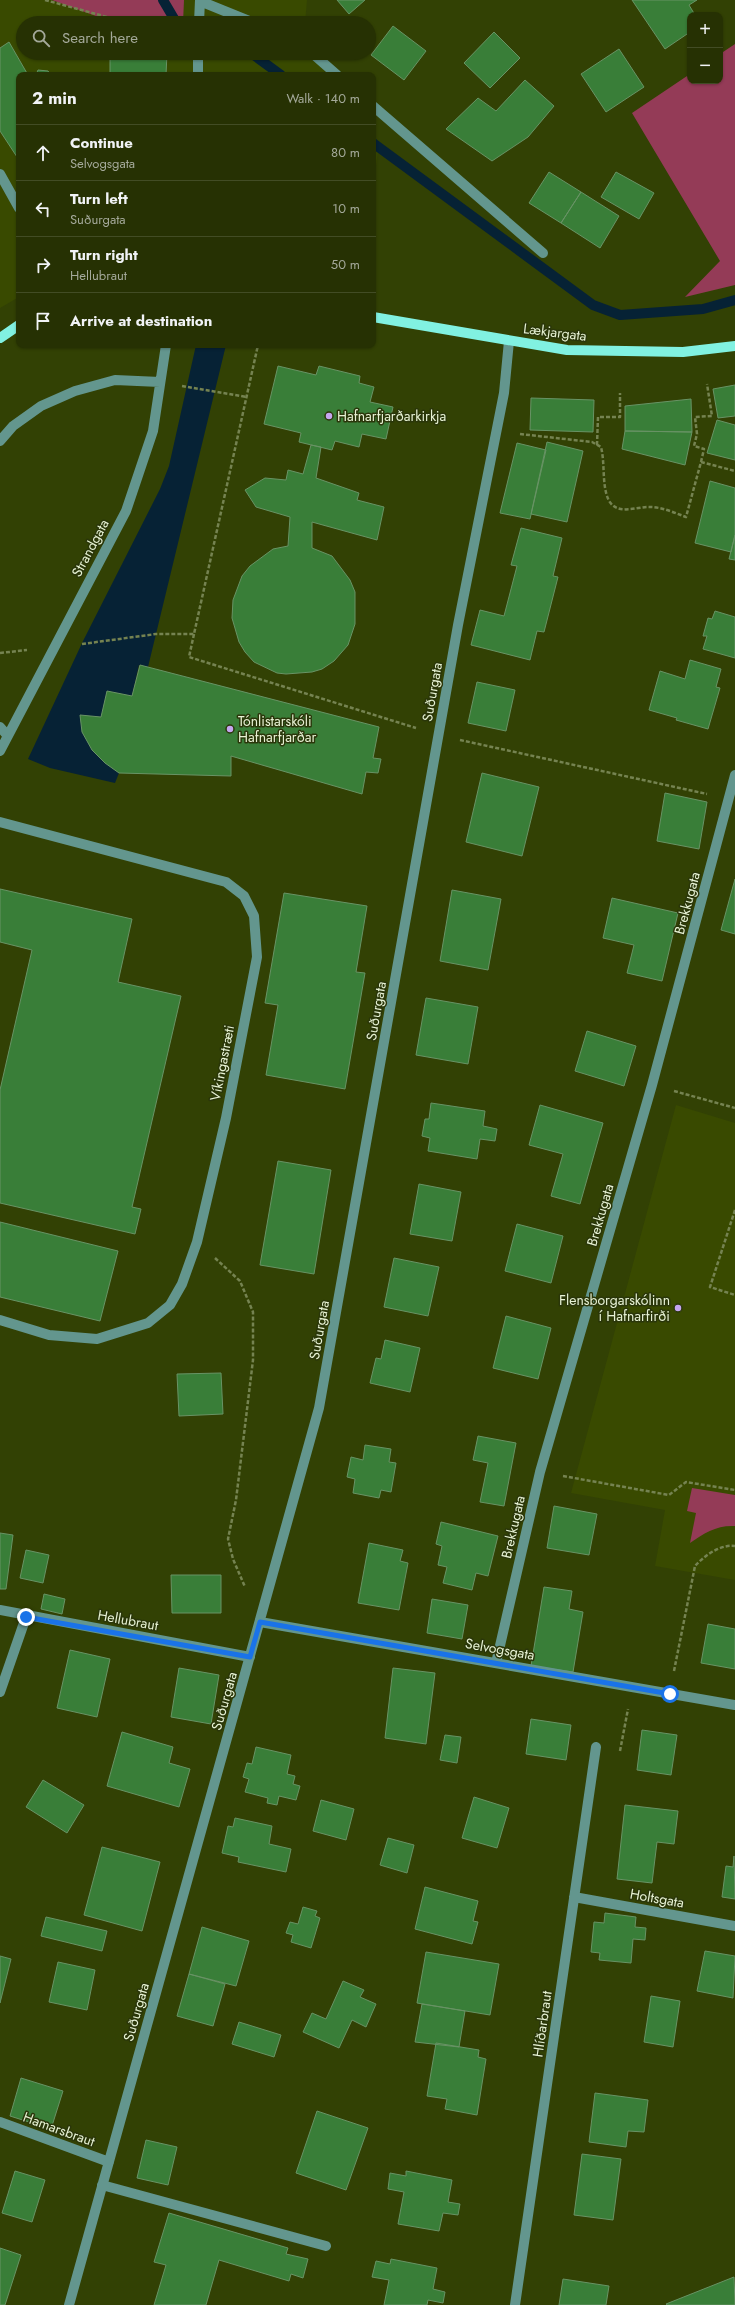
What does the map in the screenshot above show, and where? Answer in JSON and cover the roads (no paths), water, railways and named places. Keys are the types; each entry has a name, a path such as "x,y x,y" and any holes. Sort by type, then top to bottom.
{"main road":[{"name":"Lækjargata","path":"376,318 567,350 683,352 735,346"},
{"path":"0,338 16,327"}],"street":[{"path":"199,16 200,0 238,16"},
{"path":"198,60 198,72"},
{"path":"320,60 334,72"},
{"path":"376,109 543,253"},
{"path":"0,174 16,203"},
{"name":"Suðurgata","path":"68,2305 319,1408 458,625 504,393 509,340"},
{"name":"Strandgata","path":"0,751 7,735 126,511 153,431 166,348"},
{"path":"0,441 13,426 41,406 75,391 115,380 160,382"},
{"path":"0,727 7,735"},
{"name":"Brekkugata","path":"496,1663 540,1472 652,1085 735,775"},
{"name":"Víkingastræti","path":"0,822 226,882 244,896 254,916 257,957 226,1118 197,1242 182,1284 170,1305 148,1323 97,1339 49,1335 0,1320"},
{"name":"Hellubraut","path":"0,1610 26,1617 250,1657"},
{"path":"0,1692 26,1617"},
{"name":"Selvogsgata","path":"260,1622 735,1705"},
{"name":"Hlíðarbraut","path":"515,2305 596,1747"},
{"name":"Holtsgata","path":"574,1897 735,1926"},
{"name":"Hamarsbraut","path":"0,2122 108,2162"},
{"path":"102,2185 326,2246"}],"water":[{"path":"195,348 225,348 148,667 139,665 132,696 107,691 101,717 80,716 88,742 104,761 119,773 115,783 50,768 28,759 83,641 160,489 169,466"}],"waterway":[{"path":"163,0 172,16"},
{"path":"261,60 277,72"},
{"path":"376,145 593,305 620,315 703,309 735,300"}],"place":[{"name":"Hafnarfjarðarkirkja","path":"329,416"},
{"name":"Tónlistarskóli Hafnarfjarðar","path":"230,729"},
{"name":"Flensborgarskólinn í Hafnarfirði","path":"678,1308"}]}
